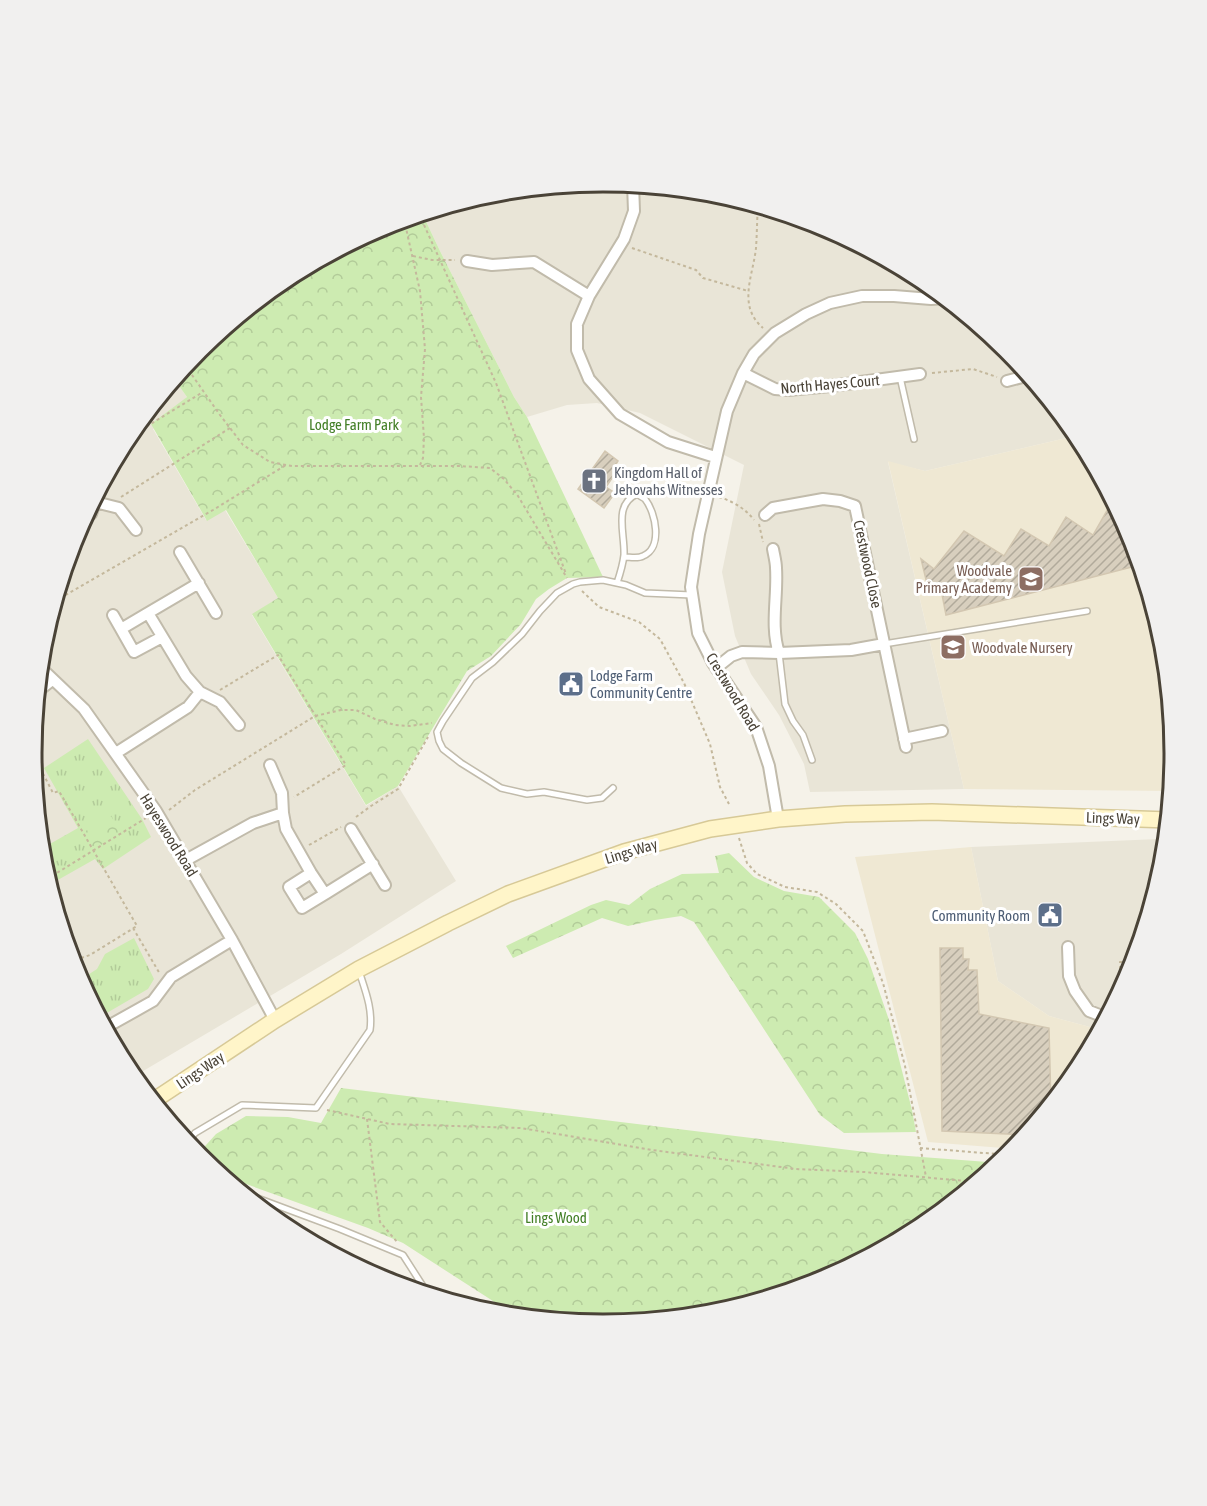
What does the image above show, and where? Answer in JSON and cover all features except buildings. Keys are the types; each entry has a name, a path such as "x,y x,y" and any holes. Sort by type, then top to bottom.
{"street":[{"path":"633,193 634,211 621,244 590,296 577,324 577,350 589,379 620,414 668,442 716,457"},
{"path":"467,261 492,266 534,262 590,296"},
{"name":"Crestwood Road","path":"778,819 769,766 756,727 716,668 698,633 691,587 699,534 727,411 743,373 754,354 772,336 806,314 830,303 862,296 933,299"},
{"name":"North Hayes Court","path":"743,373 775,389 788,390 920,374"},
{"path":"1007,381 1021,377"},
{"name":"Crestwood Close","path":"765,514 773,508 823,499 855,506 905,743 942,731"},
{"path":"101,503 119,508 136,530"},
{"path":"773,549 777,567 775,605 776,644 779,653"},
{"path":"180,552 216,613"},
{"path":"121,629 199,583"},
{"path":"148,614 186,676 204,695 220,702 239,724"},
{"path":"113,615 134,652 162,637"},
{"path":"716,668 731,656 742,652 851,650 884,644"},
{"name":"Hayeswood Road","path":"48,675 84,710 156,812 232,940 275,1020"},
{"path":"47,684 52,680"},
{"path":"116,753 204,695"},
{"path":"270,765 279,783 286,829 325,894"},
{"path":"186,860 283,808"},
{"name":"Lings Way","path":"159,1097 275,1020 359,969 508,894 624,852 710,829 778,819 845,814 932,812 1161,820"},
{"path":"351,828 385,885"},
{"path":"311,873 288,887 302,908 373,864"},
{"path":"112,1024 153,1001 171,977 232,940"},
{"path":"1068,946 1069,976 1075,990 1089,1011 1100,1015"}],"lane":[{"path":"900,377 914,439"},
{"path":"617,583 624,557 622,510 629,498 637,494 645,499 652,514 656,529 655,543 642,557 624,557"},
{"path":"614,788 602,798 587,800 544,792 526,794 501,788 443,749 437,732 472,678 494,662 522,634 557,593 573,584 603,580 626,585 645,593 692,595"},
{"path":"884,644 1087,610"},
{"path":"779,653 785,704 803,735 812,760"},
{"path":"193,1136 242,1105 315,1108 370,1030 371,1011 359,969"},
{"path":"266,1201 403,1255 422,1285"}],"path":[{"path":"758,213 756,250 748,291 752,316 772,336"},
{"path":"190,373 243,446 270,462 286,465 490,468 504,479 518,496 569,580 496,383 422,221"},
{"path":"406,227 420,291 425,349 422,397 424,438 423,458 420,466"},
{"path":"621,244 696,270 703,278 748,291"},
{"path":"413,256 467,261"},
{"path":"920,374 973,369 1007,381"},
{"path":"148,426 203,392"},
{"path":"108,505 230,428"},
{"path":"66,594 194,521 286,465"},
{"path":"708,494 731,501 750,515 759,526"},
{"path":"573,584 599,607 639,622 660,639 684,683 710,744 720,788 729,804"},
{"path":"204,695 278,655 346,765 283,808"},
{"path":"55,874 166,805 168,810 195,790 315,716 341,710 356,710 395,725 410,726 443,721"},
{"path":"43,773 53,793 59,791 137,926 90,955 81,958"},
{"path":"739,838 747,863 757,874 785,887 818,892 836,904 863,931 883,983 902,1056 926,1177"},
{"path":"133,928 166,984"},
{"path":"315,1108 390,1124 521,1128 772,1167 967,1181"},
{"path":"367,1119 380,1222 402,1247"},
{"path":"920,1148 997,1154"}],"shaded area":[{"path":"604,191 677,196 713,202 784,221 852,249 915,286 974,331 1001,356 1049,411 1068,438 925,471 888,462 964,789 810,792 804,764 779,715 751,674 735,636 722,572 744,465 640,413 597,403 567,405 527,417 514,397 425,220 494,202 530,196"},
{"path":"179,386 187,397 153,429 206,520 225,510 278,598 252,615 366,806 398,786 456,881 341,954 142,1072 117,1034 100,1001 85,968 61,898 47,826 42,753 47,680 61,608 85,538 117,472 158,411"},
{"name":"Woodvale Primary Academy","path":"1068,438 1090,472 1107,505 1122,538 1146,608 1154,643 1164,716 1164,791 964,789 888,461 925,471"},
{"path":"1158,839 1146,898 1135,933 1122,968 1093,1028 1049,1016 998,981 971,847"},
{"path":"971,847 998,981 1049,1016 1093,1028 1049,1095 1003,1148 928,1142 855,857"}],"green space":[{"name":"Lodge Farm Park","path":"425,220 514,397 527,417 603,577 567,578 536,599 521,624 491,656 467,671 398,786 366,805 252,614 278,598 226,510 207,521 151,424 187,397 179,386 181,383 233,331 262,308 292,286 355,249"},
{"path":"88,739 142,819 151,837 103,869 95,859 57,880 50,844 78,828 44,768"},
{"path":"111,816 121,833 94,849 84,832"},
{"path":"729,853 754,877 784,891 819,897 855,933 868,959 889,1020 916,1132 844,1133 820,1115 694,922 681,916 628,926 602,918 513,958 506,946 591,905 606,900 629,905 650,889 682,874 719,873 715,856"},
{"path":"134,938 154,979 148,989 106,1013 88,975 97,969 105,954"},
{"name":"Lings Wood","path":"341,1088 882,1154 988,1162 945,1198 884,1239 852,1257 784,1285 713,1304 677,1310 604,1314 567,1313 499,1305 403,1243 243,1183 204,1148 216,1134 246,1116 288,1117 321,1123"}],"place":[{"name":"Kingdom Hall of Jehovahs Witnesses","path":"594,481"},
{"name":"Woodvale Primary Academy","path":"1031,579"},
{"name":"Woodvale Nursery","path":"953,647"},
{"name":"Lodge Farm Community Centre","path":"571,684"},
{"name":"Community Room","path":"1050,915"}]}
